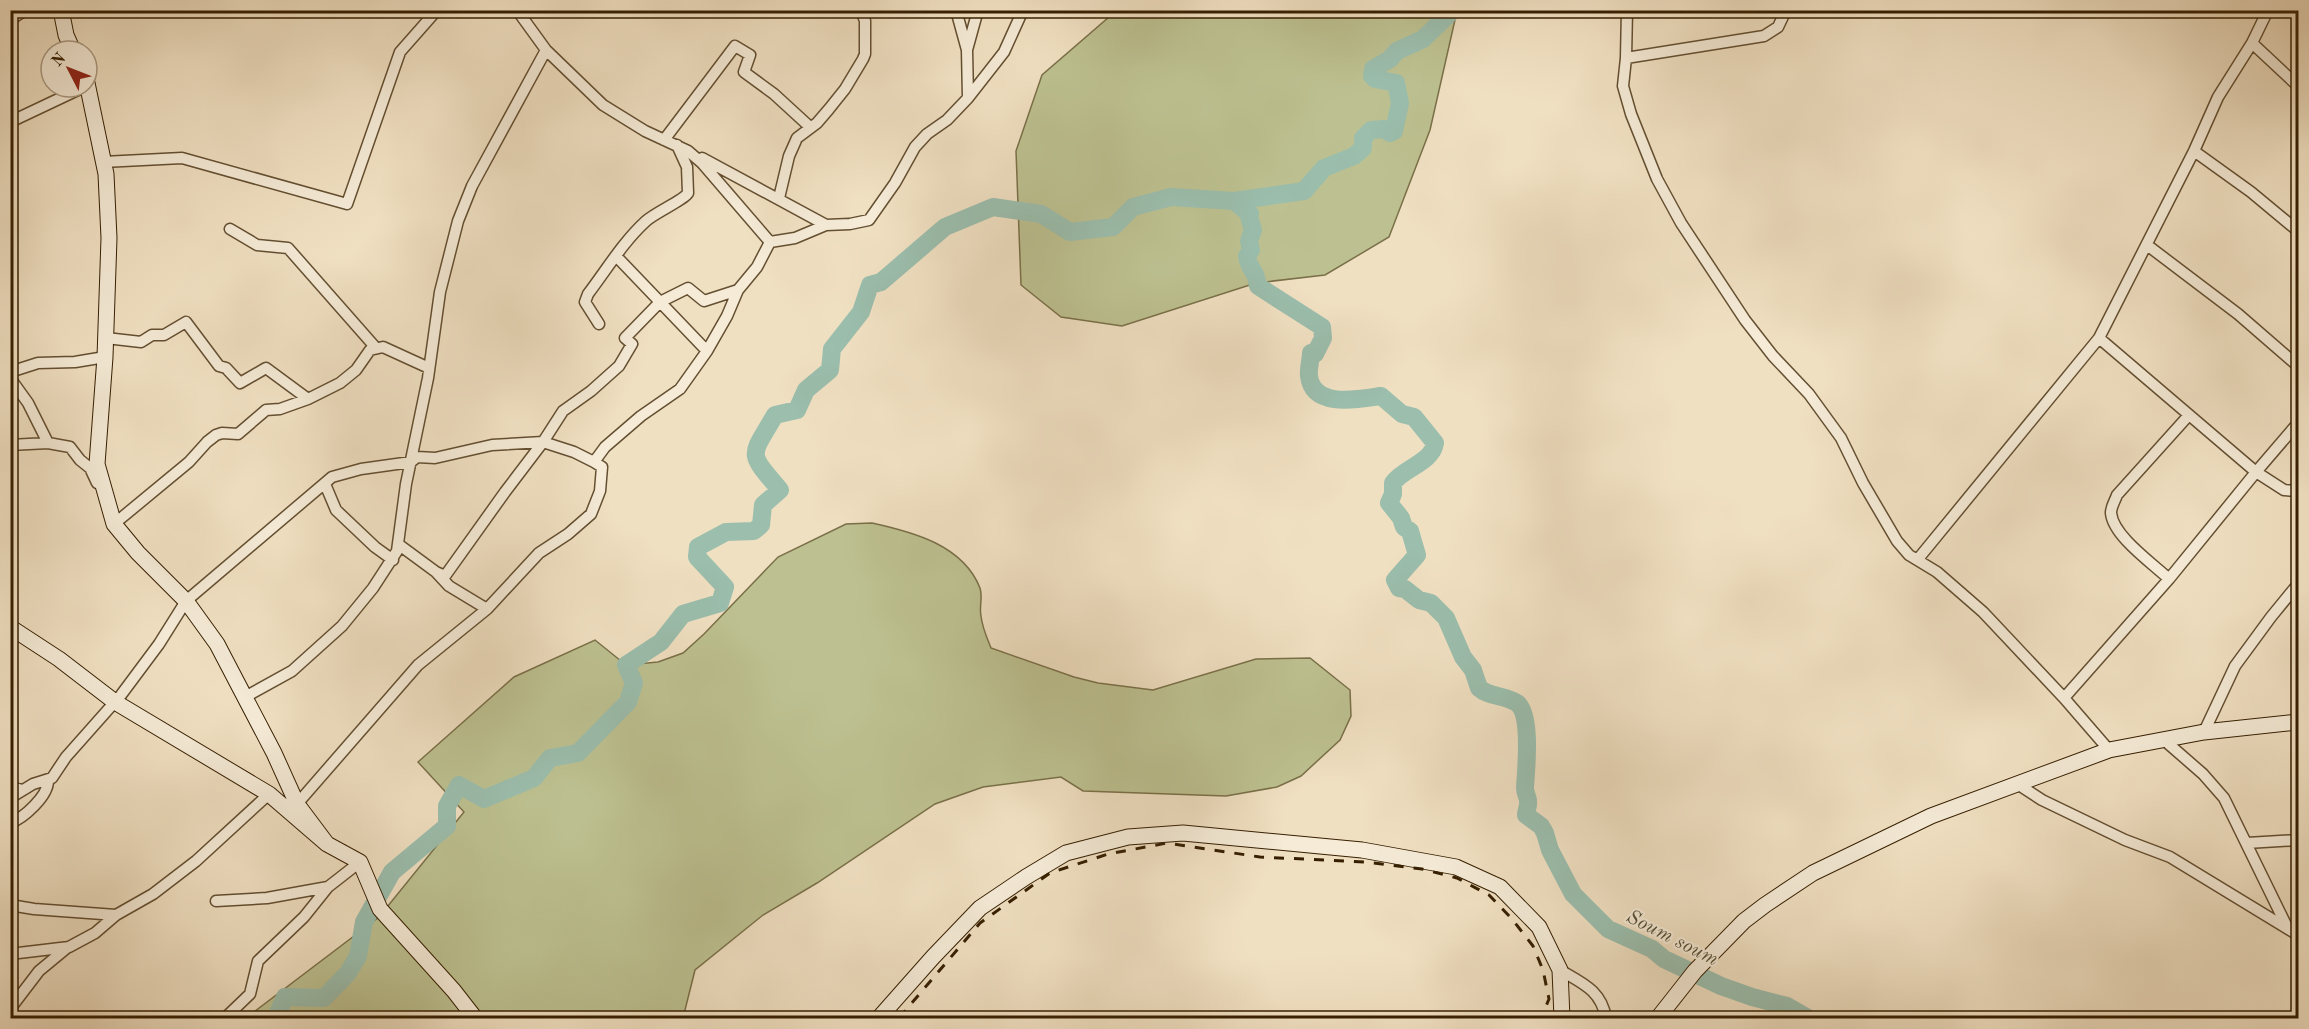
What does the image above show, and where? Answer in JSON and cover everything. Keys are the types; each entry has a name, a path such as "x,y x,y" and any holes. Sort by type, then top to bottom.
{"street":[{"path":"10,20 26,10"},
{"path":"61,10 68,39"},
{"path":"104,162 182,158 347,204 400,52 437,10"},
{"path":"517,10 546,50 603,105 645,131 677,145 826,225"},
{"path":"779,198 797,138 817,123 845,89 861,64 865,54 864,14 861,10"},
{"path":"864,28 875,10"},
{"path":"956,10 967,50 968,98"},
{"path":"967,50 978,10"},
{"path":"770,242 795,238 826,225 869,220 895,183 915,147 927,134 947,120 968,98 1004,52 1023,10"},
{"path":"1627,10 1623,86 1631,114 1657,179 1682,223 1745,320 1773,356 1809,394 1840,438 1897,541 1909,555 1918,559 1983,612 2064,698 2109,750"},
{"path":"1626,58 1764,36 1778,27 1786,10"},
{"path":"1918,559 2099,338 2194,152 2218,97 2252,43 2268,10"},
{"path":"2252,43 2298,84"},
{"path":"664,140 735,46 750,55 744,72 774,94 810,127"},
{"path":"245,697 292,672 342,626 393,560 398,544 429,368 440,292 458,221 472,186 546,50"},
{"path":"10,122 58,99"},
{"path":"90,99 106,174 109,238 105,357 97,464 114,524 138,553 186,601 217,644 274,753 297,804 327,844"},
{"path":"599,324 585,302 616,256 628,239 645,222 666,206 683,199 688,193 687,167 677,145"},
{"path":"688,151 712,173 770,242"},
{"path":"2194,152 2252,192 2298,231"},
{"path":"230,229 257,245 288,248 376,348"},
{"path":"594,462 604,447 680,388 707,351 727,316 738,290 757,267 770,242"},
{"path":"2146,245 2238,314 2298,366"},
{"path":"616,256 707,351"},
{"path":"436,572 445,576 563,411 591,391 619,366 632,344 626,338 660,302 688,288 704,301 738,290"},
{"path":"106,338 141,342 152,335 164,335 186,322 219,366 226,368 240,383 266,368 308,399"},
{"path":"2099,338 2256,472 2284,490 2298,491"},
{"path":"114,524 189,462 216,435 238,434 249,427 266,410 280,409 308,399 340,383 356,370 370,350 383,347 429,368"},
{"path":"10,372 38,363 75,362 105,357"},
{"path":"10,378 28,403 48,442"},
{"path":"2169,579 2119,533 2113,521 2111,509 2117,495 2189,415"},
{"path":"2064,698 2169,579 2298,423"},
{"path":"10,445 34,445 48,442 70,447 90,468 96,483 107,495"},
{"path":"10,798 33,784 48,781 56,773 66,757 115,702 159,644 186,601 332,477 351,471 411,462 417,457 435,458 492,445 543,442 574,452 602,467 600,491 591,514 568,534 539,553 487,609 418,665 297,804"},
{"path":"325,484 336,510 375,547 393,560"},
{"path":"398,544 436,572 449,586 487,609"},
{"path":"2204,732 2235,666 2298,584"},
{"path":"10,627 59,659 115,702 269,794 327,844 360,862 377,902 475,1018"},
{"path":"1658,1018 1690,976 1744,921 1813,873 1931,816 2109,750 2204,732 2298,722"},
{"path":"2164,740 2203,774 2224,798 2288,930"},
{"path":"10,823 21,818 44,794 48,788 48,781"},
{"path":"10,782 15,788 23,790"},
{"path":"2016,783 2042,800 2125,840 2170,857 2298,935"},
{"path":"10,1009 39,971 69,947 95,933 116,915 153,894 187,868 269,794"},
{"path":"879,1018 980,908 1026,877 1066,853 1128,837 1183,833 1362,850 1456,867 1500,887 1539,927 1560,970 1562,1018"},
{"path":"2247,843 2298,840"},
{"path":"225,1018 250,994 258,961 304,917 328,887 360,862"},
{"path":"216,901 267,898 328,887"},
{"path":"10,905 116,915"},
{"path":"10,954 69,947"},
{"path":"1560,970 1590,987 1604,1007 1606,1018"}],"green space":[{"path":"1116,11 1457,11 1430,130 1389,237 1325,275 1256,283 1122,326 1061,317 1021,285 1016,151 1042,75"},
{"path":"872,523 920,536 949,551 962,561 980,588 982,620 991,648 1074,677 1098,683 1153,690 1256,659 1310,658 1350,690 1351,716 1340,740 1301,776 1277,787 1226,796 1083,791 1061,777 983,787 935,804 817,883 763,915 695,970 683,1018 246,1018 379,917 464,812 418,762 514,677 595,640 626,665 658,662 683,653 778,557 846,524"}],"waterway":[{"path":"276,1018 285,997 324,998 348,973 358,956 364,922 392,872 447,826 447,806 459,785 484,799 534,778 550,758 578,753 628,702 634,683 626,665 661,642 683,614 720,603 725,587 697,557 698,547 726,532 754,531 761,525 763,505 780,490 757,460 757,447 775,415 797,410 806,390 830,370 832,349 861,312 870,285 881,282 945,227 993,207 1041,214 1070,232 1113,227 1133,207 1171,197 1234,201 1304,191 1324,168 1354,156 1363,148 1363,138 1371,130 1384,129 1390,133 1394,131 1400,103 1396,83 1375,79 1372,76 1373,69 1390,59 1397,51 1423,39 1453,10"},
{"name":"Soum soum","path":"1234,201 1250,214 1253,230 1249,241 1251,250 1247,256 1258,286 1322,327 1323,338 1315,354 1311,353 1309,376 1312,386 1328,398 1338,400 1381,396 1402,414 1414,417 1435,443 1429,456 1403,473 1393,483 1393,494 1389,503 1401,518 1404,527 1410,531 1417,555 1395,580 1399,588 1405,589 1419,600 1431,603 1446,618 1463,657 1473,670 1479,688 1487,693 1512,700 1522,709 1527,743 1525,788 1528,803 1526,815 1541,826 1550,850 1573,894 1608,929 1652,949 1664,959 1721,986 1787,1006 1808,1018"}],"railway":[{"path":"899,1018 980,923 1050,873 1108,854 1167,843 1260,857 1365,862 1422,869 1457,878 1489,895 1533,946 1543,970 1549,999 1541,1018"}]}
